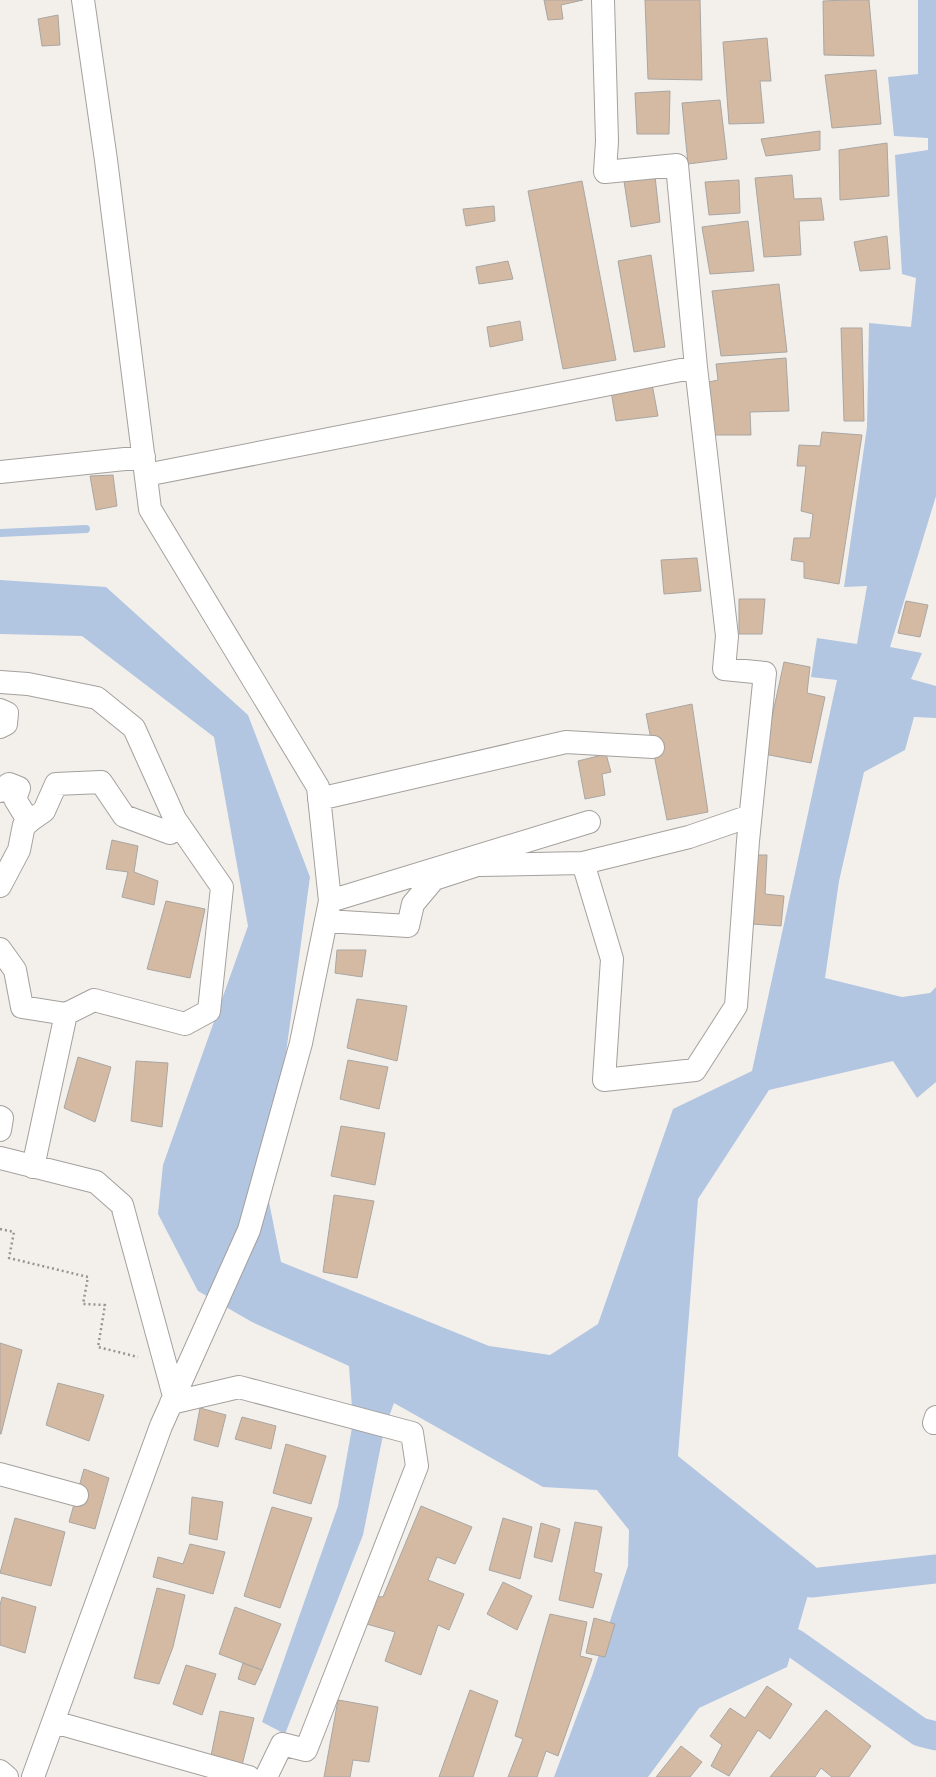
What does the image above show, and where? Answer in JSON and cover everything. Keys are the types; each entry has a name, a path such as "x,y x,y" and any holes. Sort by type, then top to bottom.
{"street":[{"path":"33,1777 161,1426 249,1230 301,1043 328,911 318,786 150,509 106,160 83,0"},
{"path":"583,863 612,959 604,1080 695,1070 736,1006 750,816 765,673 724,669 727,636 696,366 677,165 605,172 607,141 603,0"},
{"path":"0,472 145,466 696,366"},
{"path":"0,682 28,684 97,698 134,728 175,819 222,887 209,1011 186,1024 94,1000 66,1014 22,1007 15,970 0,949"},
{"path":"0,710 8,713 6,724 0,727"},
{"path":"319,799 566,742 653,747"},
{"path":"0,886 19,850 24,825 44,811 56,784 101,782 124,816 170,833 175,819"},
{"path":"0,790 9,784 19,788 15,799 29,822"},
{"path":"328,911 408,926 413,904 434,879 477,865 583,863 688,837 750,816"},
{"path":"328,911 589,822"},
{"path":"33,1167 66,1014"},
{"path":"0,1117 2,1118 0,1130"},
{"path":"0,1158 96,1182 122,1205 165,1364 172,1400"},
{"path":"172,1400 239,1387 412,1433 417,1466 306,1750 282,1744 266,1777"},
{"path":"936,1417 934,1423 936,1423"},
{"path":"0,1474 77,1495"},
{"path":"54,1722 249,1777"},
{"path":"0,1771 7,1777"}],"path":[{"path":"0,1229 14,1232 9,1258 88,1277 83,1304 105,1305 98,1347 165,1364"}],"water":[{"path":"918,0 936,0 936,496 890,647 922,653 911,679 936,686 936,718 914,717 905,750 864,772 839,881 825,978 902,997 930,993 936,987 936,1082 917,1098 893,1061 769,1090 698,1199 678,1456 816,1567 787,1667 699,1708 648,1777 554,1777 592,1676 628,1566 629,1530 597,1490 543,1487 394,1403 384,1430 363,1535 285,1734 262,1722 338,1506 353,1422 349,1366 252,1322 198,1291 158,1214 163,1165 248,926 214,737 82,636 0,634 0,580 106,587 248,715 310,877 267,1192 281,1262 489,1346 550,1355 598,1324 673,1109 752,1071 837,680 811,677 817,638 857,644 867,586 844,587 867,427 869,323 911,327 916,278 902,274 895,155 928,150 928,138 894,136 888,77 918,74"}],"building":[{"path":"544,0 583,0 561,5 563,19 548,20"},
{"path":"645,0 700,0 702,80 648,79"},
{"path":"869,0 874,56 824,55 823,1"},
{"path":"58,15 60,45 42,46 38,19"},
{"path":"767,38 771,81 760,81 764,123 729,124 723,42"},
{"path":"876,70 881,124 832,128 825,75"},
{"path":"670,91 669,134 637,134 635,93"},
{"path":"720,100 727,159 688,164 682,103"},
{"path":"820,131 820,150 766,156 761,139"},
{"path":"887,143 889,196 840,200 839,150"},
{"path":"792,175 794,199 821,198 824,220 799,221 801,255 764,257 755,178"},
{"path":"655,176 660,222 631,227 624,181"},
{"path":"739,180 740,213 709,215 705,182"},
{"path":"582,181 616,360 563,369 528,191"},
{"path":"494,206 495,221 466,226 463,209"},
{"path":"748,221 754,271 710,274 702,227"},
{"path":"887,236 890,269 860,271 854,242"},
{"path":"651,255 665,347 634,352 618,261"},
{"path":"508,261 513,279 479,284 476,267"},
{"path":"779,284 787,352 721,356 712,291"},
{"path":"520,321 523,340 490,347 487,327"},
{"path":"841,328 862,328 864,421 844,421"},
{"path":"786,358 789,411 750,412 751,435 713,435 709,382 718,380 716,364"},
{"path":"652,384 658,416 616,421 611,391"},
{"path":"822,432 862,435 839,584 804,578 804,562 791,560 794,538 810,538 813,514 801,511 806,466 797,466 799,445 820,446"},
{"path":"113,475 117,506 96,510 90,476"},
{"path":"697,558 701,591 664,594 661,560"},
{"path":"739,599 765,599 762,634 739,634"},
{"path":"906,601 928,605 920,637 898,633"},
{"path":"784,662 810,667 807,693 825,697 811,763 764,754"},
{"path":"692,704 708,812 667,820 646,714"},
{"path":"606,754 611,772 602,774 605,795 585,799 578,761"},
{"path":"112,840 138,846 134,872 158,881 154,905 122,897 128,872 106,869"},
{"path":"752,855 767,855 765,894 784,896 781,926 752,924"},
{"path":"166,901 205,909 190,978 147,969"},
{"path":"337,950 366,950 362,977 335,973"},
{"path":"357,999 407,1006 397,1061 347,1048"},
{"path":"78,1057 111,1067 95,1122 64,1108"},
{"path":"348,1060 388,1067 379,1109 340,1099"},
{"path":"136,1061 168,1063 162,1127 131,1121"},
{"path":"341,1126 385,1133 375,1185 331,1176"},
{"path":"334,1195 374,1201 357,1278 323,1272"},
{"path":"0,1343 22,1350 1,1434 0,1434"},
{"path":"58,1383 104,1395 89,1441 46,1425"},
{"path":"200,1408 226,1415 218,1447 194,1440"},
{"path":"242,1417 276,1426 271,1449 235,1439"},
{"path":"286,1444 326,1456 311,1504 273,1493"},
{"path":"84,1469 109,1478 95,1529 69,1522"},
{"path":"192,1497 223,1502 217,1540 189,1534"},
{"path":"421,1506 472,1527 455,1564 437,1557 428,1580 464,1594 449,1630 438,1625 421,1675 385,1661 395,1632 363,1623 373,1596 383,1597"},
{"path":"272,1507 312,1518 280,1608 244,1596"},
{"path":"15,1518 65,1532 51,1586 0,1573"},
{"path":"503,1518 532,1527 520,1579 489,1570"},
{"path":"575,1522 602,1527 594,1572 602,1574 593,1608 559,1600"},
{"path":"541,1523 560,1529 552,1562 534,1557"},
{"path":"190,1544 225,1552 213,1594 153,1577 158,1557 183,1564"},
{"path":"503,1582 532,1596 517,1630 487,1614"},
{"path":"157,1588 185,1595 173,1647 159,1684 134,1678"},
{"path":"2,1597 36,1607 25,1653 0,1645 0,1605"},
{"path":"235,1607 281,1624 262,1670 219,1654"},
{"path":"550,1614 587,1622 580,1656 592,1659 558,1756 546,1751 537,1777 508,1777 523,1739 515,1736"},
{"path":"594,1618 615,1624 605,1657 586,1653"},
{"path":"243,1663 262,1670 255,1685 238,1679"},
{"path":"186,1665 216,1674 202,1715 173,1704"},
{"path":"767,1686 792,1704 770,1739 758,1730 729,1776 711,1766 722,1745 710,1736 730,1708 745,1718"},
{"path":"470,1690 498,1701 473,1777 439,1777"},
{"path":"338,1700 378,1707 369,1762 353,1760 350,1777 324,1777"},
{"path":"826,1710 871,1746 849,1777 832,1777 821,1768 815,1777 770,1777"},
{"path":"220,1711 254,1718 242,1765 211,1756"},
{"path":"681,1746 702,1762 690,1777 656,1777"}],"waterway":[{"path":"0,533 86,529"},
{"path":"811,1583 936,1569"},
{"path":"794,1643 920,1732 936,1736"}]}
